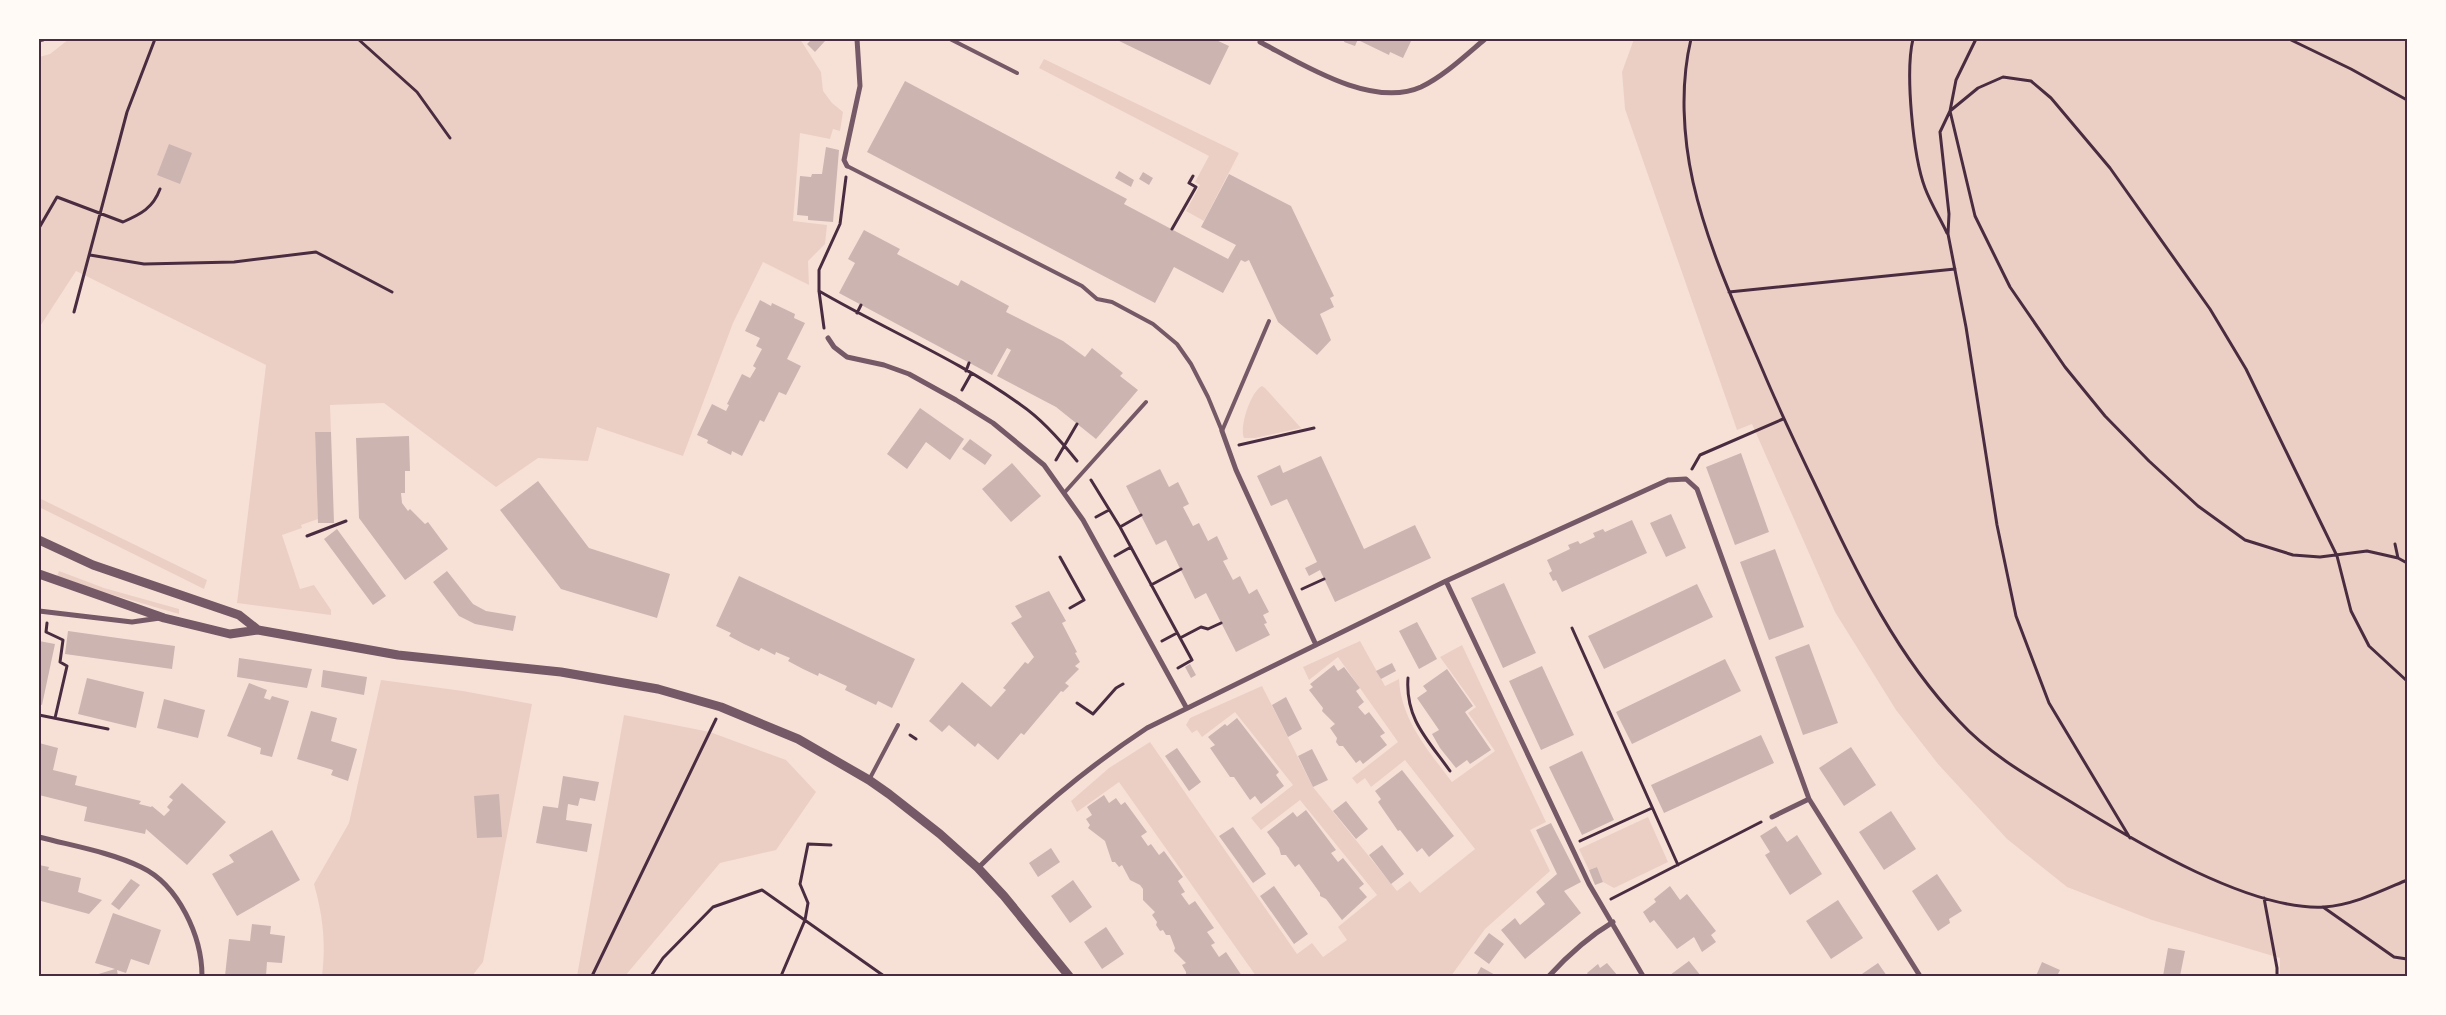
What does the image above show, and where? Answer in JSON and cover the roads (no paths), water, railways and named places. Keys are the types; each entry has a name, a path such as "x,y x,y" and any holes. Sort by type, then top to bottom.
{"street":[{"path":"847,166 844,160 860,86 857,39"},
{"path":"1260,42 1323,75 1353,86 1396,93 1420,87 1439,75 1485,39"},
{"path":"828,338 834,347 847,357 884,365 909,374 956,400 994,423 1023,446 1050,472 1082,520 1186,707"},
{"path":"1222,432 1236,470 1316,645"},
{"path":"978,868 1021,826 1102,757 1147,728 1186,707 1446,581 1668,480 1686,479 1697,489 1809,799 1920,976"},
{"path":"40,541 93,566 240,615 258,630"},
{"path":"39,574 164,618 230,634 258,630 398,655 561,672 658,689 721,707 798,738 869,780 940,834 978,868 1004,896 1069,976"},
{"path":"1446,581 1589,884 1644,976"},
{"path":"39,612 132,622 164,618"},
{"path":"1772,817 1809,799"},
{"path":"39,837 113,856 143,868 156,877 168,889 183,910 194,933 200,955 202,976"},
{"path":"1549,976 1569,954 1591,936 1613,922"}],"lane":[{"path":"950,39 1017,73"},
{"path":"847,166 1082,286 1097,299 1112,302 1154,324 1176,344 1191,364 1208,397 1222,432"},
{"path":"1222,432 1269,321"},
{"path":"1065,492 1146,402"},
{"path":"869,780 898,725"}]}
